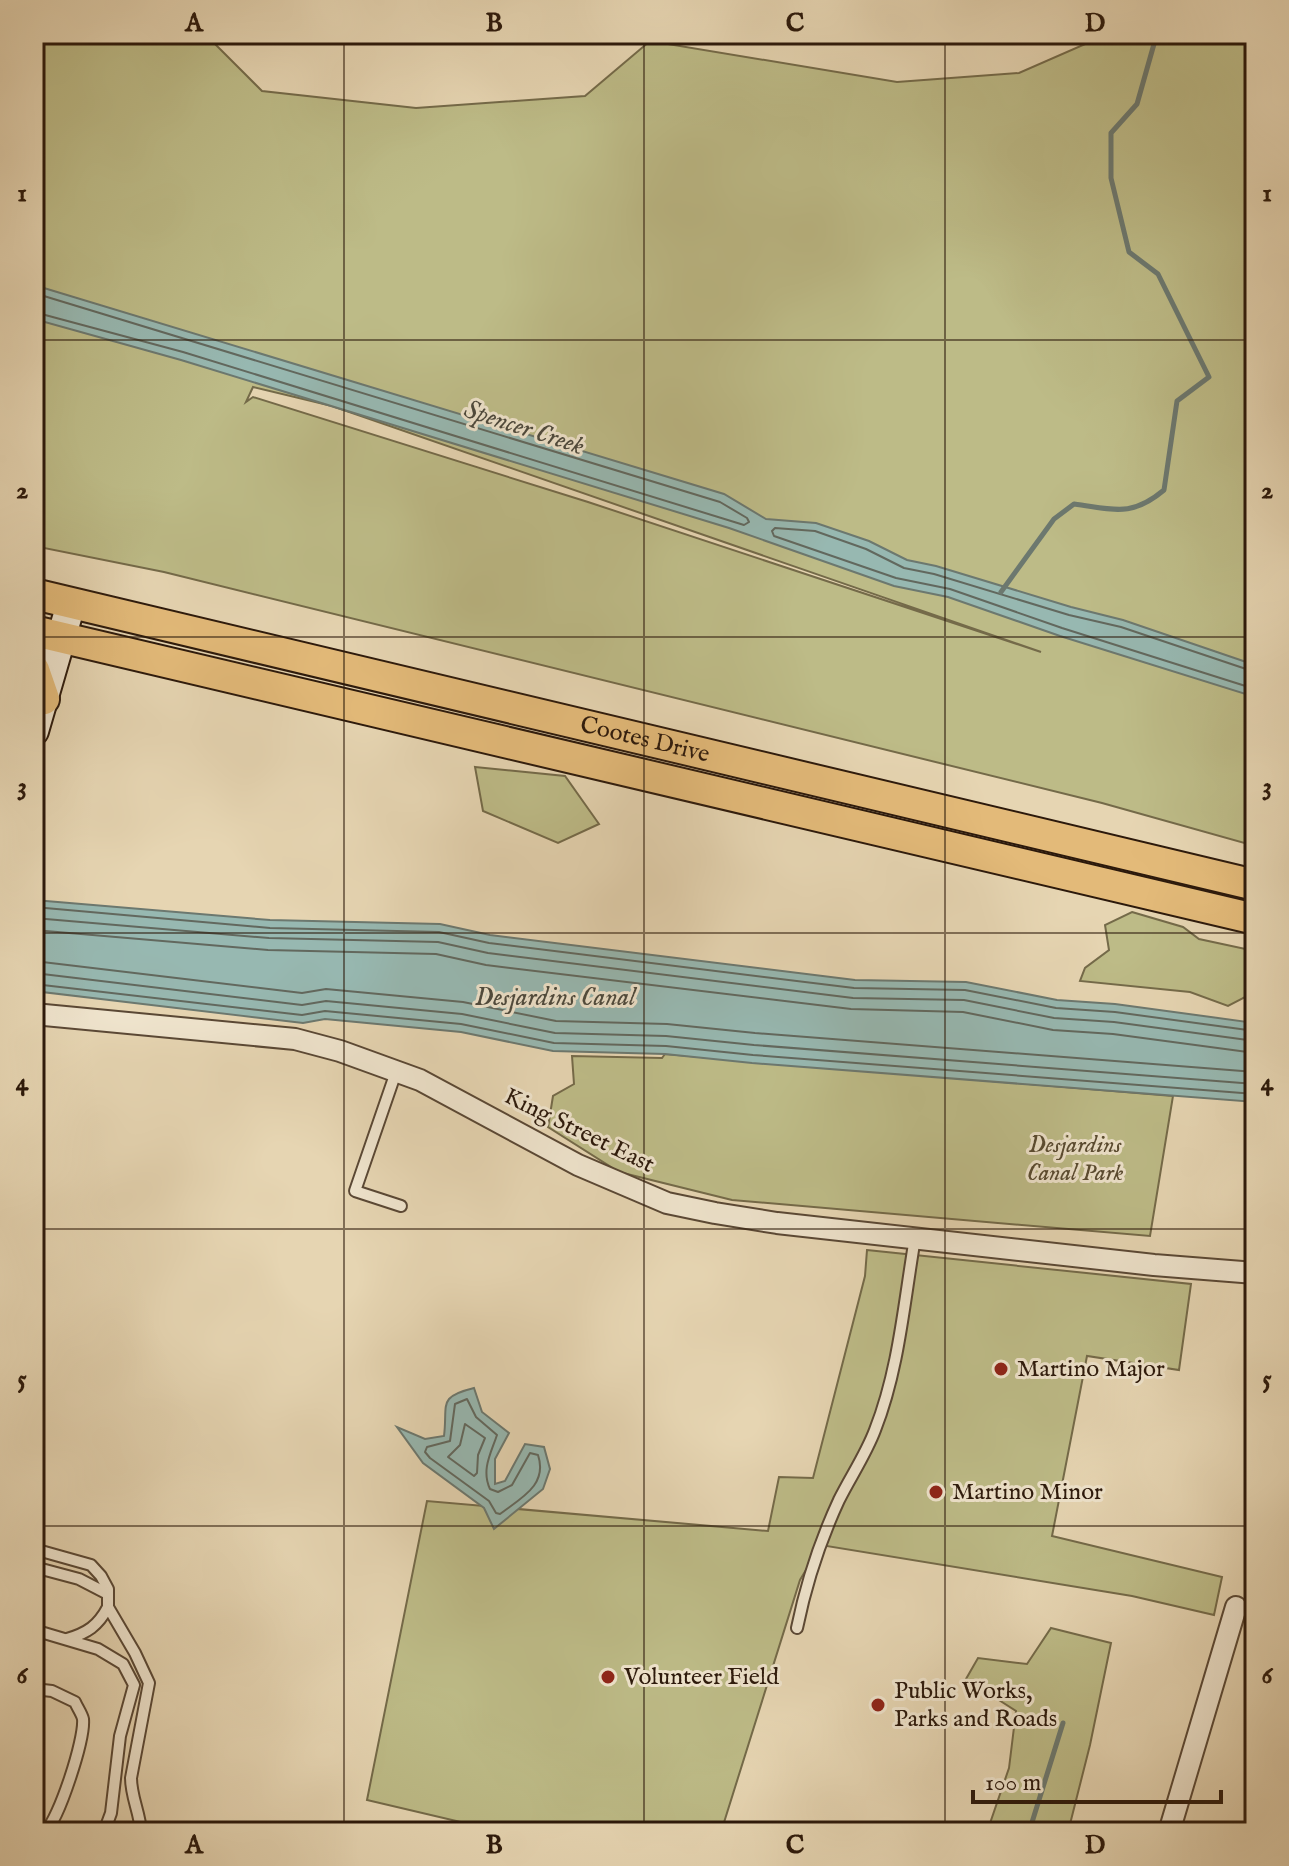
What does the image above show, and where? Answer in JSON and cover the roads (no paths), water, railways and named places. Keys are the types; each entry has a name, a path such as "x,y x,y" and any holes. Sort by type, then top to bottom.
{"main road":[{"name":"Cootes Drive","path":"34,594 1255,885"},
{"path":"34,731 44,699 48,634 71,604"},
{"name":"Cootes Drive","path":"48,634 1255,919"},
{"path":"34,670 44,699"}],"street":[{"name":"King Street East","path":"34,1014 295,1039 340,1051 420,1080 578,1165 667,1203 777,1223 1154,1265 1255,1273"},
{"path":"1169,1832 1238,1607"}],"lane":[{"path":"396,1072 355,1191 401,1206"},
{"path":"797,1628 824,1536 866,1451 887,1394 915,1238"},
{"path":"34,1549 91,1565 101,1576 108,1594 108,1607 100,1622 85,1634 65,1639"},
{"path":"34,1567 79,1579 108,1594"},
{"path":"108,1607 149,1683 131,1778 131,1792 140,1813 141,1832"},
{"path":"34,1630 98,1649 123,1664 134,1685 120,1736 111,1813 104,1832"},
{"path":"34,1689 52,1691 75,1702 83,1720 67,1790 45,1832"}],"water":[{"path":"34,285 724,494 766,519 816,523 869,541 907,560 1123,620 1255,665 1255,697 948,597 894,586 729,528 181,360 34,319"},
{"name":"Desjardins Canal","path":"34,900 270,920 440,924 490,935 855,980 966,982 1057,1000 1115,1004 1255,1023 1255,1102 665,1054 553,1051 461,1032 325,1019 303,1023 34,991"},
{"path":"474,1388 482,1412 509,1433 495,1459 495,1484 505,1481 525,1444 544,1447 550,1469 543,1489 494,1529 484,1508 423,1463 397,1427 425,1439 444,1436 445,1409 449,1399"}],"waterway":[{"path":"1001,592 1054,519 1074,504 1131,508 1142,505 1164,490 1177,401 1209,377 1158,274 1129,252 1111,178 1111,133 1137,104 1154,44 1162,34"},
{"path":"1029,1832 1063,1723"}],"place":[{"name":"Martino Major","path":"1001,1369"},
{"name":"Martino Minor","path":"936,1492"},
{"name":"Volunteer Field","path":"608,1677"},
{"name":"Public Works, Parks and Roads","path":"878,1705"}],"water label":[{"name":"Spencer Creek","path":"524,428"}],"park label":[{"name":"Desjardins Canal Park","path":"1075,1159"}]}
